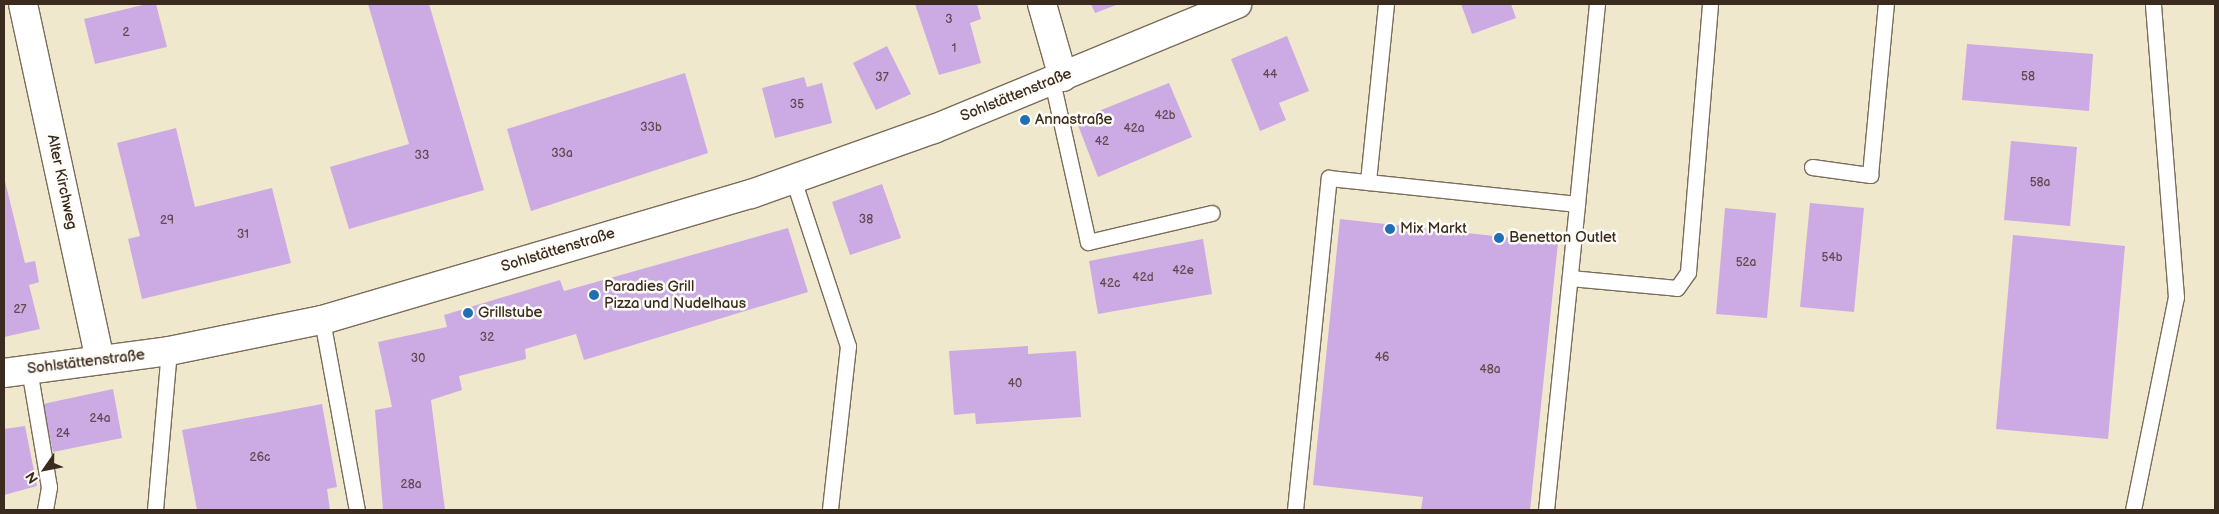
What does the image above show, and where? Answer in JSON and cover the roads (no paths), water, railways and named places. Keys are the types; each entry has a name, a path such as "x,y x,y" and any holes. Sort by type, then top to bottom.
{"street":[{"name":"Alter Kirchweg","path":"23,4 100,360"},
{"path":"1042,4 1057,79"},
{"name":"Sohlstättenstraße","path":"16,371 169,351 322,320 793,179 1057,79 1237,4"}],"lane":[{"path":"1368,182 1386,4"},
{"path":"1546,510 1597,4"},
{"path":"1570,278 1677,288 1688,272 1710,4"},
{"path":"1812,167 1870,175 1886,4"},
{"path":"2133,510 2176,297 2153,4"},
{"path":"1057,79 1088,242 1212,214"},
{"path":"1295,510 1329,178 1577,204"},
{"path":"793,179 848,346 830,510"},
{"path":"322,320 357,510"},
{"name":"Sohlstättenstraße","path":"155,510 169,351"},
{"path":"16,371 48,488 45,510"}],"place":[{"name":"Annastraße","path":"1025,120"},
{"name":"Mix Markt","path":"1390,229"},
{"name":"Benetton Outlet","path":"1499,238"},
{"name":"Paradies Grill Pizza und Nudelhaus","path":"594,295"},
{"name":"Grillstube","path":"468,313"}]}
